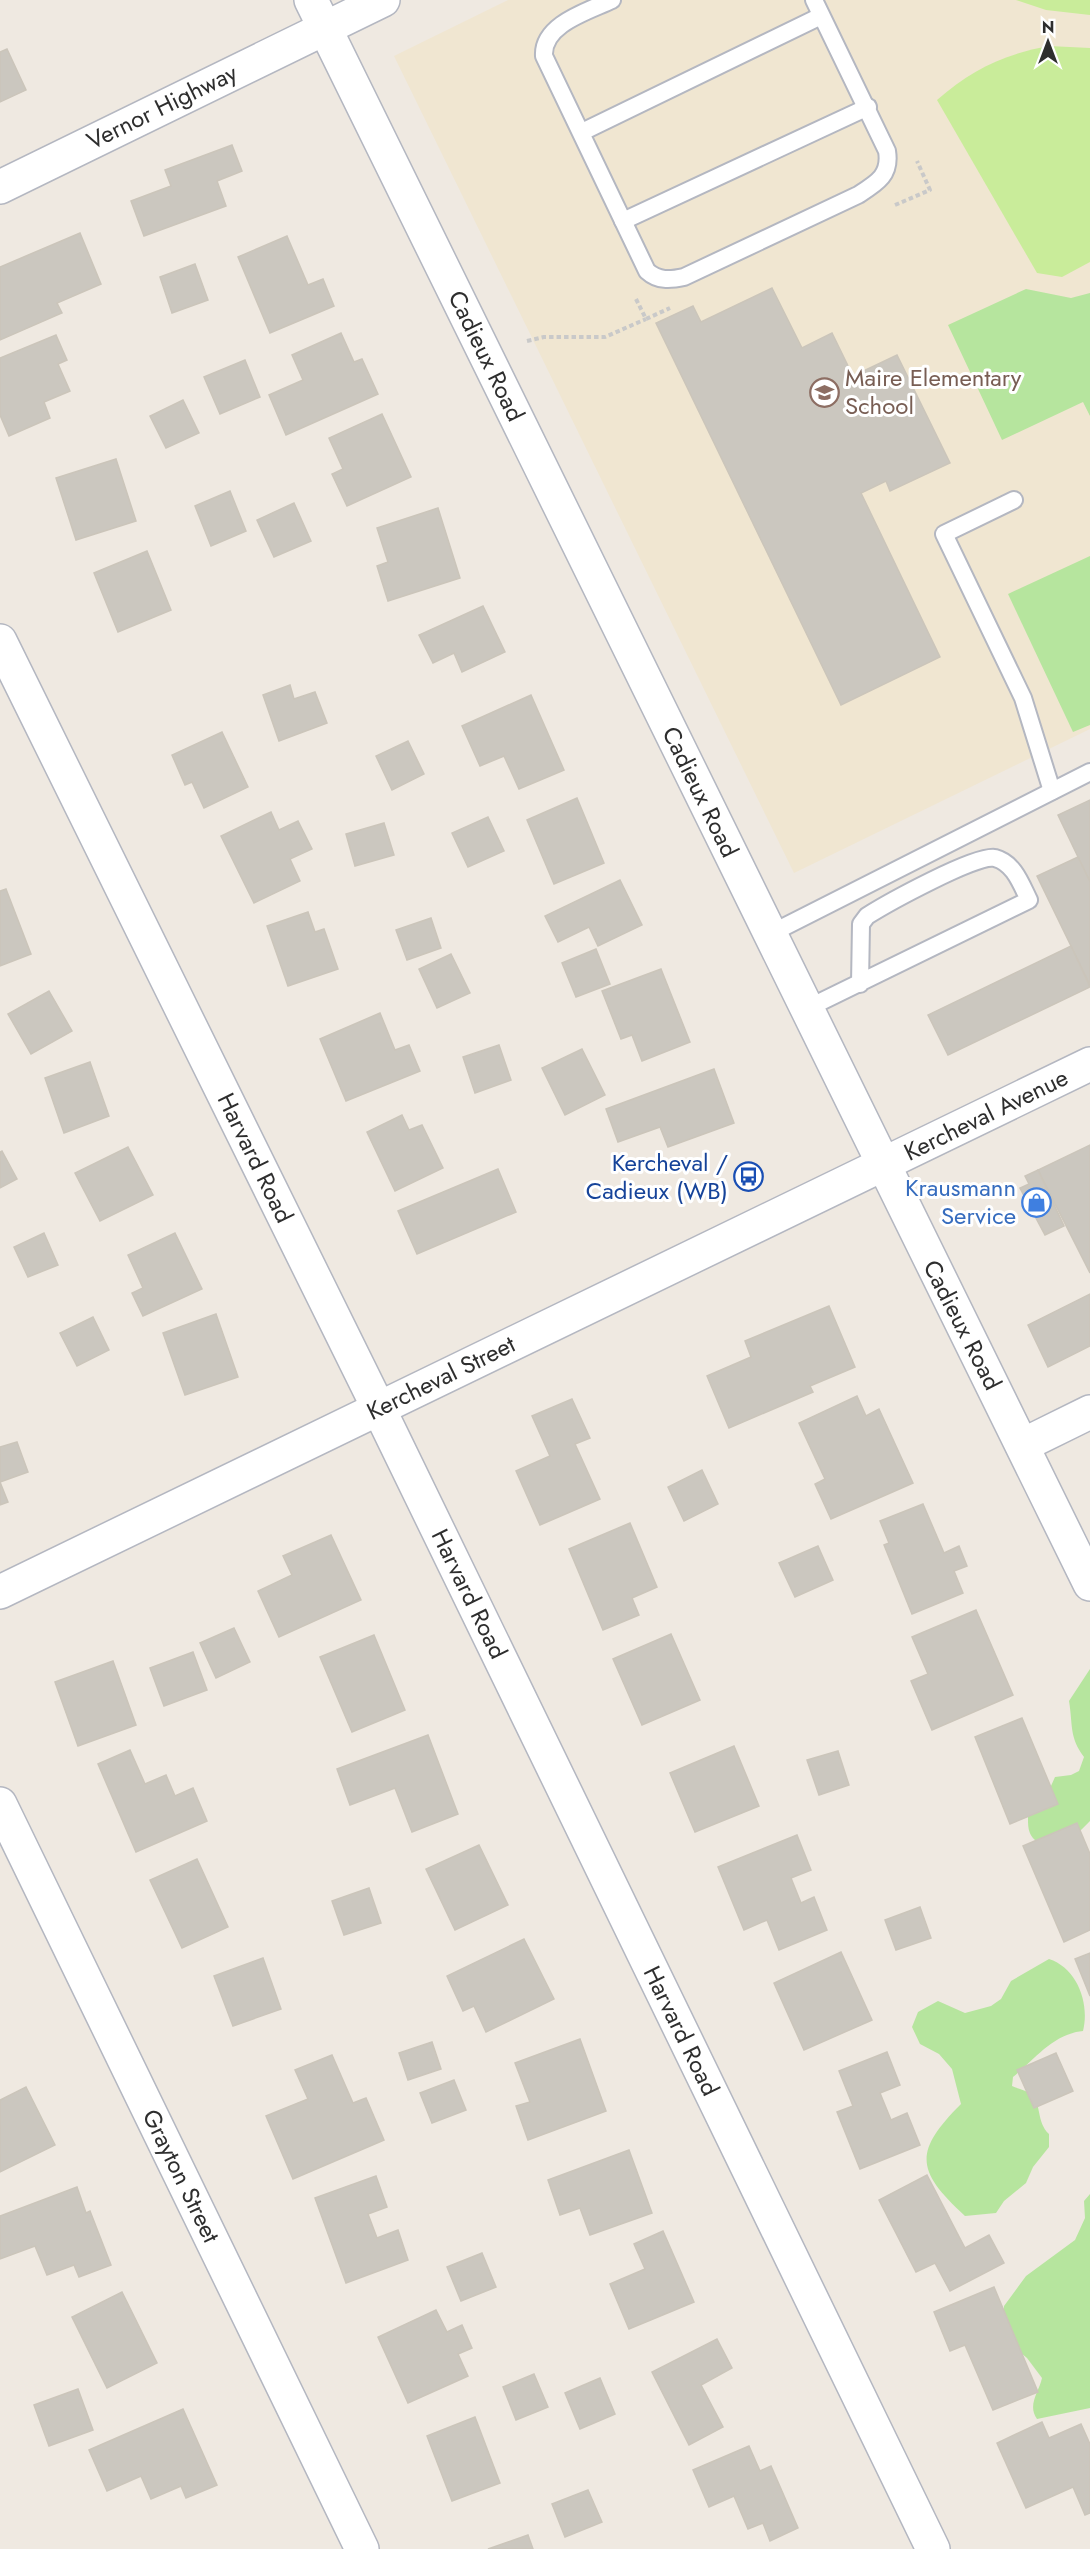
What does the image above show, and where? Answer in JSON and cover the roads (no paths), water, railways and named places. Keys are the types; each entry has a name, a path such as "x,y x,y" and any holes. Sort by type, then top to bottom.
{"street":[{"name":"Vernor Highway","path":"0,187 318,14 383,0"},
{"name":"Cadieux Road","path":"318,14 1090,1584"},
{"name":"Harvard Road","path":"0,641 379,1409 933,2549"},
{"name":"Kercheval Avenue","path":"882,1165 1090,1064"},
{"name":"Kercheval Street","path":"0,1592 882,1165"},
{"path":"1023,1444 1090,1412"},
{"name":"Grayton Street","path":"0,1804 362,2549"}],"lane":[{"path":"612,0 562,24 551,33 543,48 546,64 582,132 647,271 654,277 663,279 684,277 878,183 887,172 889,162 887,151 868,106 814,0"},
{"path":"582,132 821,16"},
{"path":"623,221 868,106"},
{"path":"1014,500 944,534 1023,698 1052,791"},
{"path":"770,934 1090,772"},
{"path":"808,1008 860,984 1029,900 1013,869 996,858 975,860 892,901 867,916 861,924 860,984"}],"place":[{"name":"Maire Elementary School","path":"824,392"},
{"name":"Kercheval / Cadieux (WB)","path":"749,1177"},
{"name":"Krausmann Service","path":"1037,1202"}]}
